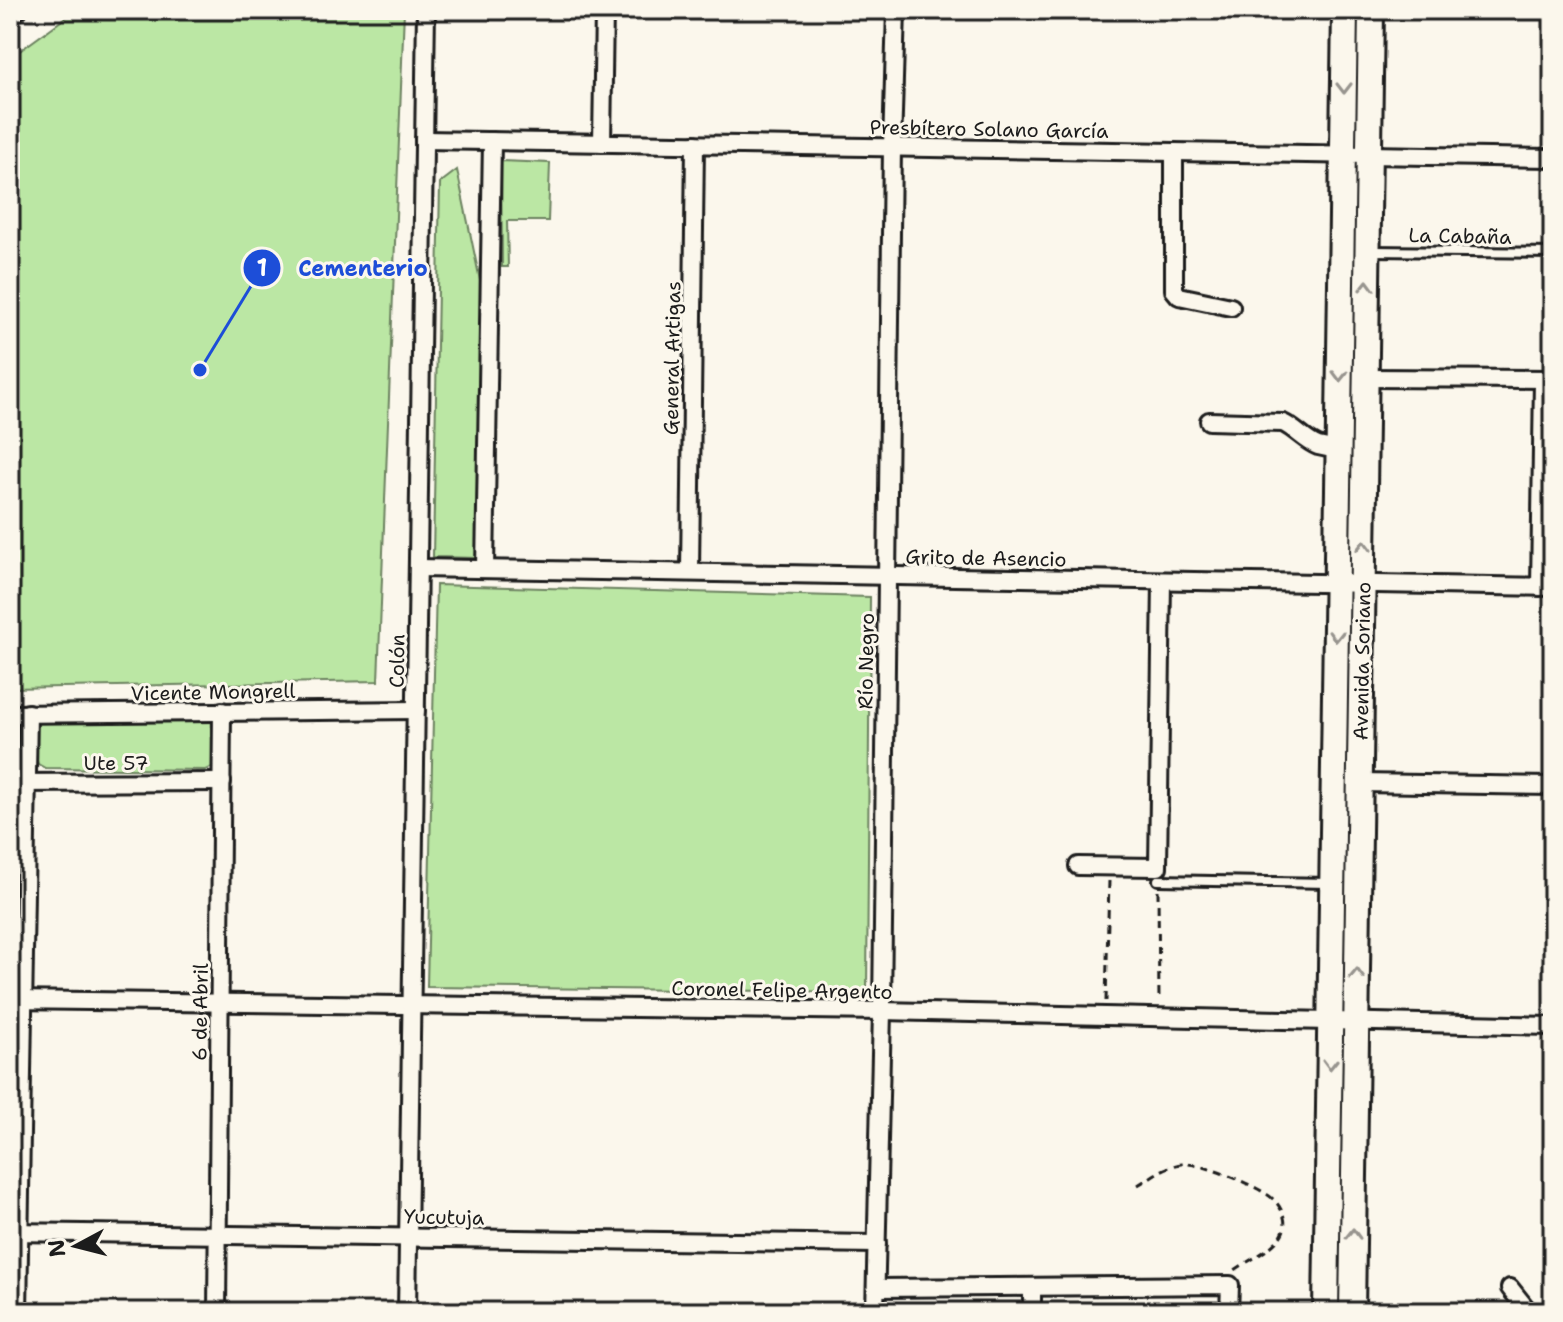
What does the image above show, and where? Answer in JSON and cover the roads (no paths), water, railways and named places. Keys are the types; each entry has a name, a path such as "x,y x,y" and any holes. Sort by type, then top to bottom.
{"street":[{"path":"10,16 18,10"},
{"name":"Colón","path":"407,1312 426,10"},
{"path":"602,143 604,10"},
{"name":"Río Negro","path":"875,1312 896,10"},
{"name":"Avenida Soriano","path":"1326,1312 1345,10"},
{"name":"Avenida Soriano","path":"1352,1312 1371,10"},
{"name":"Presbítero Solano García","path":"424,140 1553,158"},
{"path":"485,569 492,141"},
{"name":"General Artigas","path":"690,572 695,144"},
{"path":"1174,152 1174,290 1179,296 1231,307"},
{"path":"1365,378 1548,379 1547,587"},
{"path":"1209,421 1283,423 1320,447 1339,449"},
{"name":"Grito de Asencio","path":"418,568 1547,587"},
{"path":"1078,866 1158,867 1162,581"},
{"name":"Vicente Mongrell","path":"10,714 416,710"},
{"name":"6 de Abril","path":"217,1312 222,711"},
{"path":"18,1312 15,1232 17,1000 28,783 28,713"},
{"name":"Ute 57","path":"10,783 222,782"},
{"path":"1360,783 1553,786"},
{"name":"Coronel Felipe Argento","path":"17,1000 882,1011 1553,1026"},
{"name":"Yucutuja","path":"15,1232 877,1244"},
{"path":"876,1288 1230,1285 1229,1312"},
{"path":"1032,1287 1032,1312"},
{"path":"1510,1288 1529,1312"}],"lane":[{"name":"La Cabaña","path":"1367,251 1553,253"},
{"path":"1158,880 1331,883"}],"place":[{"name":"Cementerio","path":"200,370"}]}
